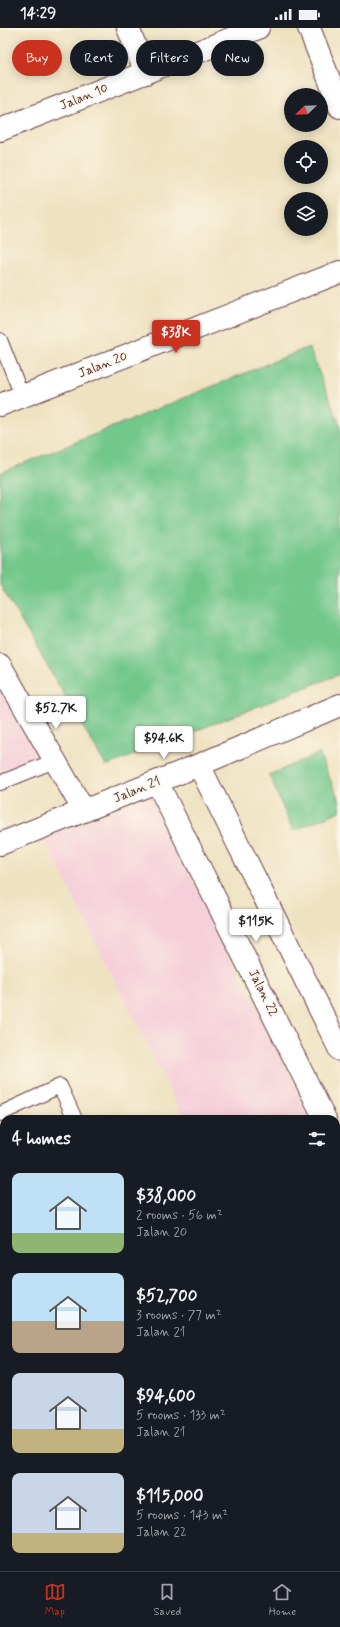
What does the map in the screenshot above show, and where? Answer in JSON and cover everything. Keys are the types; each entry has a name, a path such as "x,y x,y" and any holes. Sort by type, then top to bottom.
{"street":[{"path":"128,28 136,48"},
{"name":"Jalan 10","path":"203,50 258,28"},
{"path":"309,28 340,107"},
{"name":"Jalan 10","path":"0,130 138,76"},
{"name":"Jalan 20","path":"0,405 340,272"},
{"path":"0,665 84,811"},
{"name":"Jalan 21","path":"0,844 199,765 340,705"},
{"path":"199,765 340,1050"},
{"name":"Jalan 22","path":"157,782 323,1115"}],"lane":[{"path":"0,340 22,396"},
{"path":"0,783 54,761"},
{"path":"0,1114 60,1086 73,1115"}],"shaded area":[{"path":"0,682 44,759 0,776"},
{"path":"150,795 310,1115 182,1115 44,838"}],"green space":[{"path":"309,347 340,425 340,674 106,766 0,585 0,473"},
{"path":"319,753 340,802 340,811 293,831 269,775"}]}
